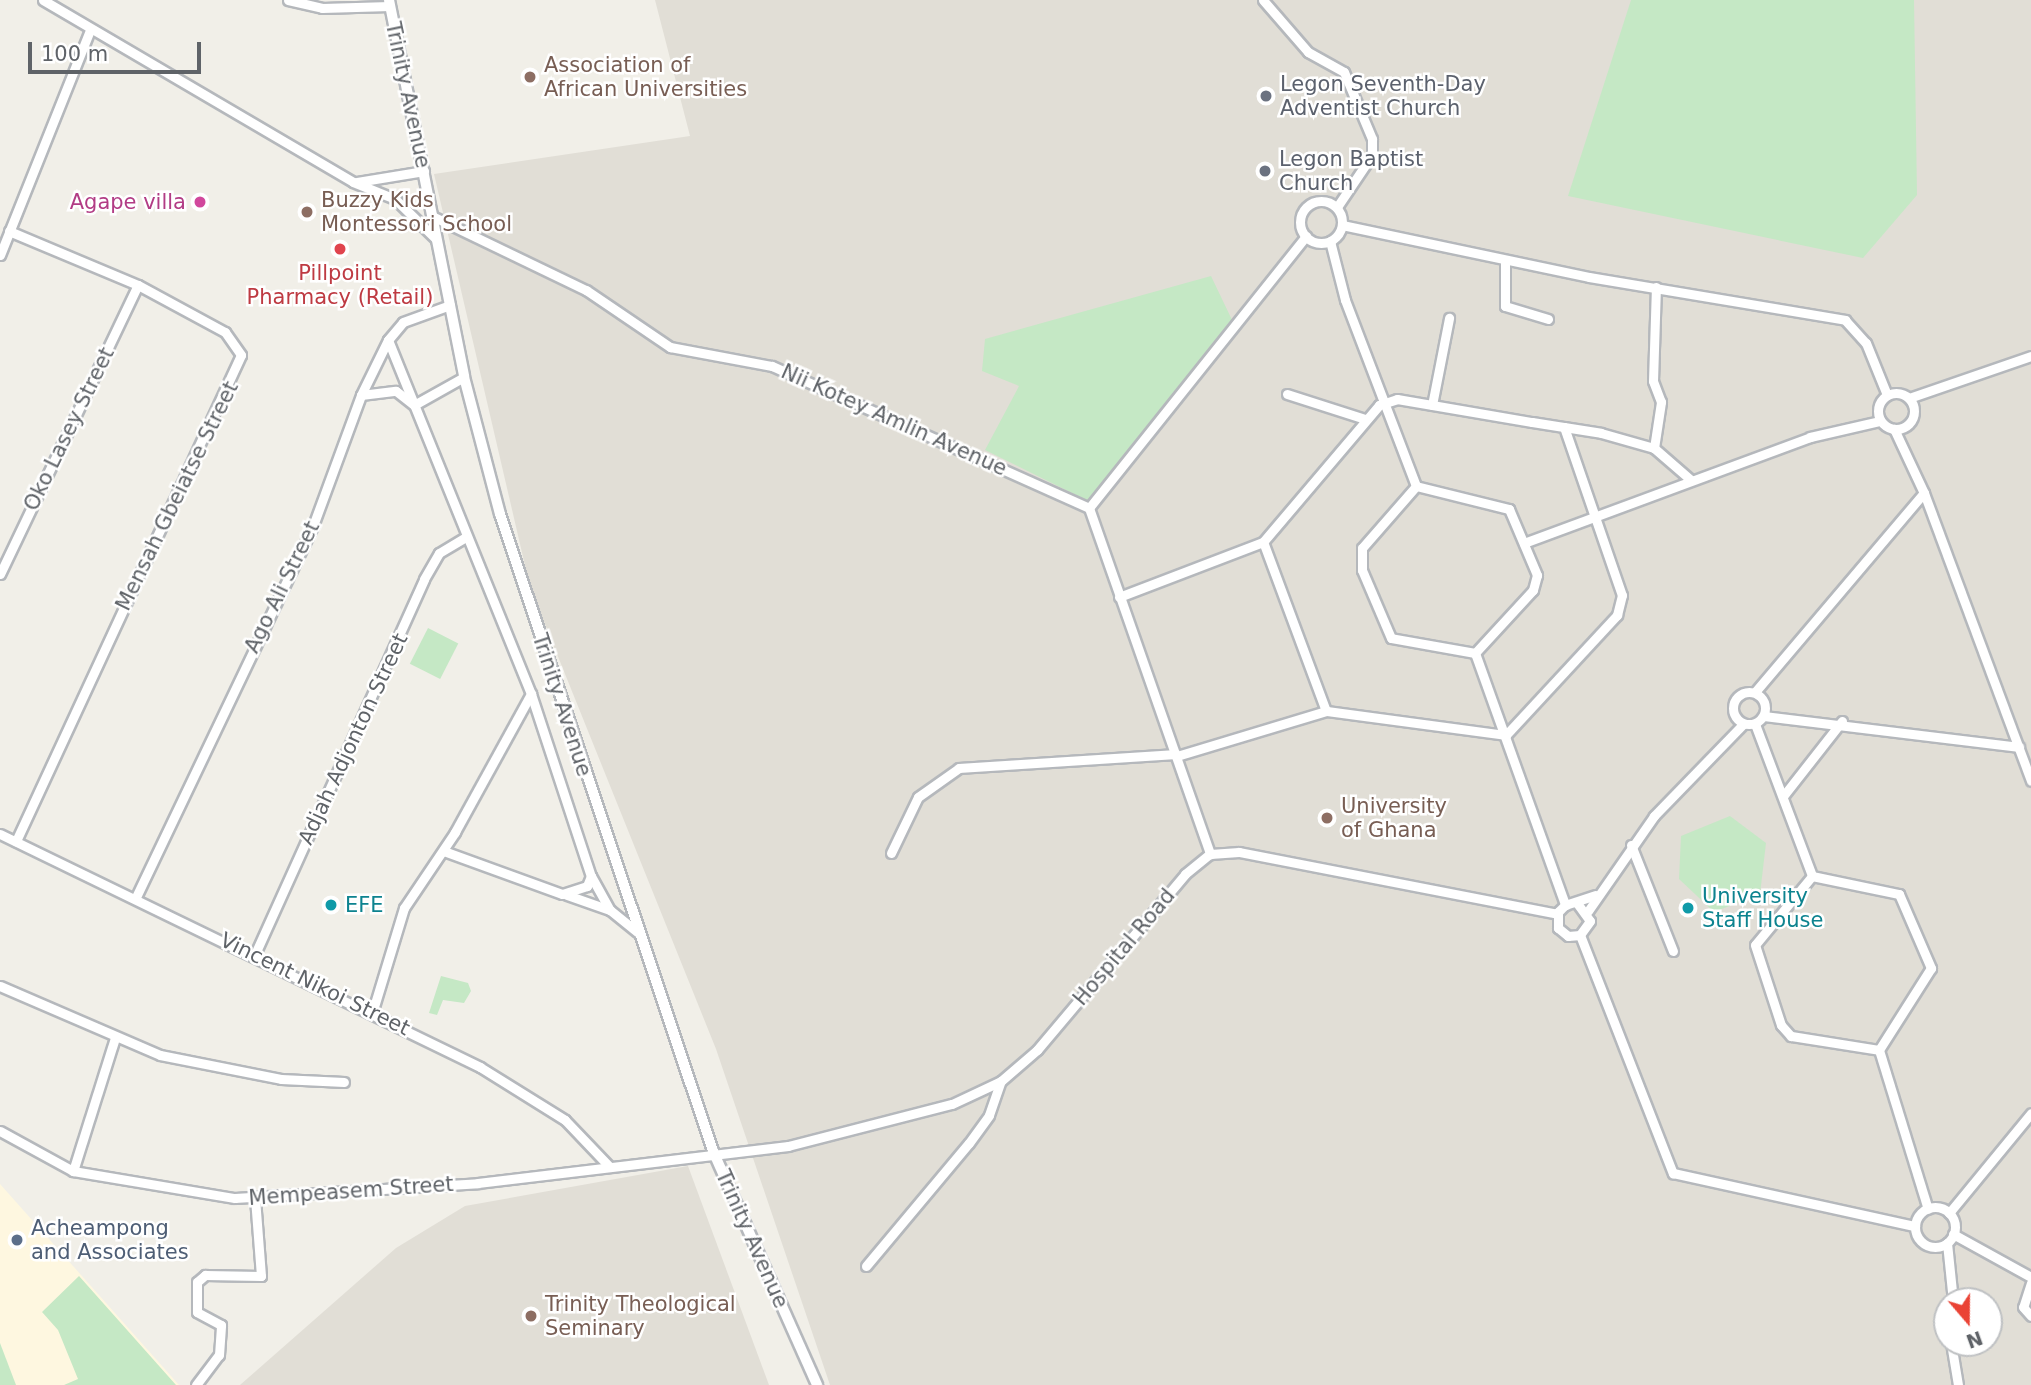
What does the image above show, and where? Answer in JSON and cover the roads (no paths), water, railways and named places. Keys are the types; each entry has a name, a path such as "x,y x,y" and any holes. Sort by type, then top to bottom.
{"street":[{"path":"43,0 353,182 413,211 439,243"},
{"path":"288,0 322,8 390,3"},
{"path":"1263,0 1308,52 1344,72 1372,139 1372,156 1337,207 1342,225"},
{"name":"Trinity Avenue","path":"390,3 464,377 500,514 637,932 713,1151 817,1385"},
{"path":"0,255 90,30"},
{"path":"353,182 424,171"},
{"path":"1330,241 1306,236 1300,225 1307,207 1319,201 1337,207"},
{"name":"Nii Kotey Amlin Avenue","path":"433,217 577,285 670,347 772,366 1089,508"},
{"path":"1330,241 1342,225"},
{"path":"1342,225 1505,261 1844,320 1866,343 1887,395"},
{"name":"Mensah Gbeiatse Street","path":"9,231 138,285 233,338 241,366 61,734 16,841"},
{"path":"1306,236 1089,508 1210,854 1239,852 1541,913 1557,918 1568,936 1580,935 1588,927 1588,911 1595,895 1631,845 1730,731 1743,724 1755,724 1764,716 1842,722 2019,747"},
{"path":"1330,241 1345,300 1386,400 1416,486"},
{"path":"1505,261 1505,306 1548,318"},
{"name":"Oko Lasey Street","path":"0,574 138,285"},
{"path":"1654,448 1661,402 1653,381 1656,287"},
{"name":"Ago Ali Street","path":"136,897 314,523 360,395 388,340 404,322 450,305"},
{"path":"1432,405 1449,318"},
{"path":"388,340 531,694 591,876 610,910"},
{"path":"1887,395 1909,398 1927,396 2031,356"},
{"path":"414,405 464,377"},
{"path":"360,395 396,391 414,405"},
{"path":"1287,394 1365,419"},
{"path":"1524,543 1596,514 1861,421 1878,408 1887,395"},
{"path":"1910,456 1906,426 1914,410 1927,396"},
{"path":"1909,398 1914,410"},
{"path":"1119,597 1263,542 1365,419 1386,400 1564,427 1654,448 1691,480"},
{"path":"1878,408 1880,421"},
{"path":"1861,421 1880,421 1894,429 1910,456 2031,781"},
{"path":"1894,429 1906,426"},
{"path":"1506,735 1621,606 1596,514 1564,427"},
{"path":"1416,486 1501,505 1524,543 1537,575 1533,590 1475,653"},
{"path":"1416,486 1362,548 1362,570 1391,638 1475,653"},
{"path":"1764,716 1759,695 1769,678 1924,493"},
{"name":"Adjah Adjonton Street","path":"255,954 424,579 439,552 466,537"},
{"path":"1263,542 1326,711"},
{"path":"1475,653 1565,905"},
{"path":"373,1010 404,908 444,851 531,694"},
{"path":"1730,731 1737,698 1759,695"},
{"path":"891,853 918,797 959,768 1177,755 1326,711 1506,735"},
{"path":"1735,715 1743,724"},
{"path":"1784,795 1842,722"},
{"path":"1755,724 1784,795 1812,876"},
{"name":"Vincent Nikoi Street","path":"0,834 373,1010 555,1113 609,1166"},
{"path":"1631,845 1673,951"},
{"path":"444,851 610,910 637,932"},
{"name":"Hospital Road","path":"713,1151 788,1146 875,1125 952,1104 1001,1081 1037,1050 1185,874 1210,854"},
{"path":"562,894 587,886 591,876"},
{"path":"1812,876 1899,894 1931,968 1879,1050 1928,1209"},
{"path":"1812,876 1755,945 1781,1025 1791,1035 1879,1050"},
{"path":"1557,918 1565,905 1595,895"},
{"path":"1577,903 1588,911"},
{"path":"1580,935 1673,1173 1915,1226 1925,1245 1947,1243"},
{"path":"0,986 115,1038 217,1068 344,1082"},
{"path":"73,1171 115,1038"},
{"path":"866,1266 969,1143 989,1115 1001,1081"},
{"path":"1949,1213 2031,1113"},
{"name":"Mempeasem Street","path":"0,1130 73,1171 158,1190 255,1198 609,1166 713,1151"},
{"path":"196,1385 219,1355 221,1325 197,1312 197,1282 205,1275 261,1276 255,1198"},
{"path":"1915,1226 1928,1209"},
{"path":"1928,1209 1949,1213"},
{"path":"1949,1213 1953,1234 1947,1243 1952,1287"},
{"path":"1953,1234 2031,1277"},
{"path":"2031,1283 2022,1307 2031,1316"},
{"path":"1953,1357 1958,1385"}],"place":[{"name":"Association of African Universities","path":"530,77"},
{"name":"Legon Seventh-Day Adventist Church","path":"1266,96"},
{"name":"Legon Baptist Church","path":"1265,171"},
{"name":"Agape villa","path":"200,202"},
{"name":"Buzzy Kids Montessori School","path":"307,212"},
{"name":"Pillpoint Pharmacy (Retail)","path":"340,249"},
{"name":"University of Ghana","path":"1327,818"},
{"name":"EFE","path":"331,905"},
{"name":"University Staff House","path":"1688,908"},
{"name":"Acheampong and Associates","path":"17,1240"},
{"name":"Trinity Theological Seminary","path":"531,1316"}]}
